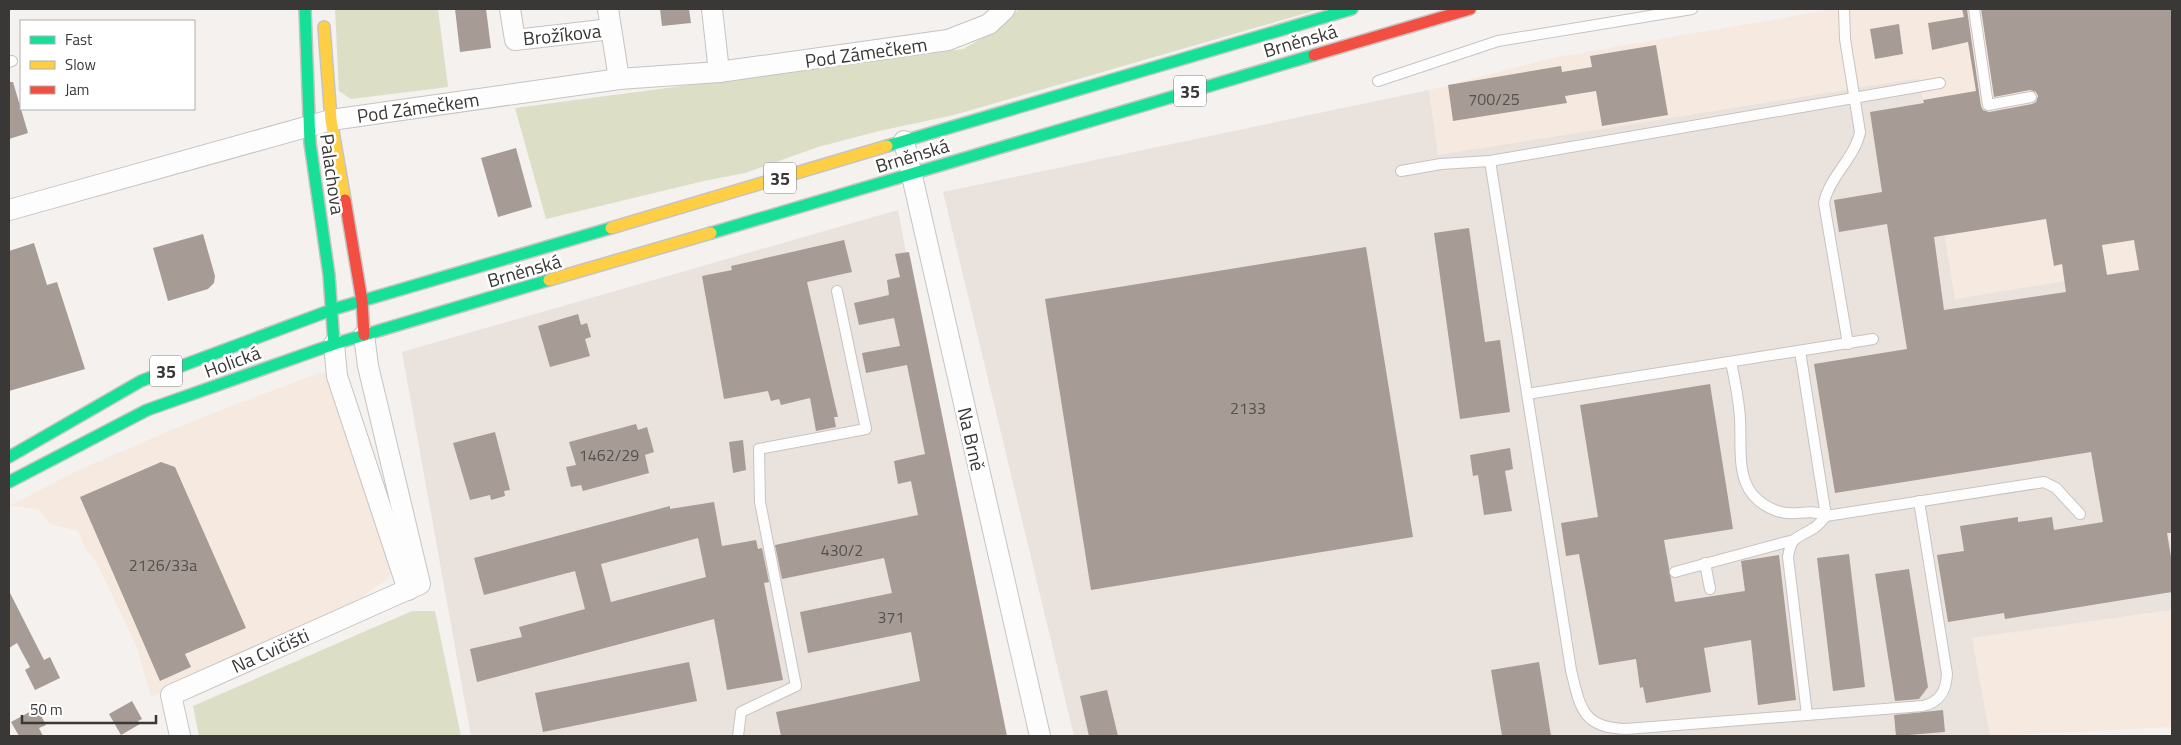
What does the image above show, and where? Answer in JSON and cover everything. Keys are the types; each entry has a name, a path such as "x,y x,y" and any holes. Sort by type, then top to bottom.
{"main road":[{"name":"Palachova","path":"305,9 309,125 334,309 334,344"},
{"name":"Brněnská","path":"334,309 1352,9"},
{"name":"Brněnská","path":"364,335 702,237 911,173 1470,9"},
{"name":"Palachova","path":"324,18 330,120 362,301 364,335"},
{"name":"Holická","path":"9,457 140,381 334,309"},
{"name":"Holická","path":"9,482 147,410 364,335"}],"street":[{"name":"Brožíkova","path":"510,9 515,40 611,29"},
{"name":"Brožíkova","path":"608,9 619,79"},
{"path":"712,9 719,72"},
{"name":"Pod Zámečkem","path":"9,210 330,120 619,79 719,72 948,40 990,24 1005,9"},
{"name":"Na Brně","path":"904,141 1040,736"},
{"path":"334,344 337,376 408,590 420,584 368,366 364,335"},
{"name":"Na Cvičišti","path":"180,736 172,695 408,590"}],"lane":[{"path":"1378,81 1498,41 1692,9"},
{"path":"1844,9 1845,39 1860,126 1858,139 1828,190 1824,203 1848,344"},
{"path":"1974,9 1988,105 2031,97"},
{"path":"1401,171 1441,164 1490,161 1940,83"},
{"path":"1490,161 1571,670 1580,707 1591,720 1607,728 1626,729 1923,706 1935,702 1944,692 1947,678 1946,665 1919,501"},
{"path":"738,736 742,712 796,686 760,502 759,449 866,429 837,291"},
{"path":"1527,394 1873,340"},
{"path":"1800,351 1826,516"},
{"path":"1732,362 1740,419 1741,470 1746,486 1760,501 1776,511 1792,514 1812,511 1826,516 2044,482 2056,488 2080,514"},
{"path":"1807,715 1788,564 1789,550 1799,535 1813,529 1826,516"},
{"path":"1675,572 1794,540"},
{"path":"1705,563 1710,589"}],"shaded area":[{"path":"1833,9 2172,9 2172,552 2126,272 1955,299 1919,78 1438,155 1429,90 1556,57"},
{"path":"1919,78 1955,299 2126,271 2172,552 2172,610 1972,638 1990,736 1074,736 943,192 1429,90 1438,155"},
{"path":"898,210 983,649 989,667 1004,736 471,736 402,352"},
{"path":"321,372 336,381 393,569 388,579 354,605 151,697 137,648 96,561 86,550 78,531 50,524 38,509 10,506 76,471 190,422"},
{"path":"2172,610 2172,727 1990,736 1972,638"}],"green space":[{"path":"335,9 438,9 448,87 351,99 339,91"},
{"path":"1019,9 1320,9 954,115 879,131 818,147 745,173 546,219 515,108 963,49 1000,28"},
{"path":"412,611 435,611 461,736 199,736 193,706"}],"building":[{"path":"455,9 486,9 491,48 460,52"},
{"path":"660,9 689,9 691,23 662,26"},
{"path":"1962,9 1967,9 1981,106 1983,110 1989,112 2032,104 2036,102 2038,96 2036,92 2030,90 1994,97 1981,9 2172,9 2172,533 2167,533 2172,563 2172,592 2005,619 2004,613 1948,622 1937,555 1964,551 1960,526 2018,517 2018,522 2052,517 2054,530 2103,522 2091,452 1835,493 1814,364 1907,349 1887,224 1839,232 1834,200 1882,192 1870,112 1924,103 1923,100 1976,91 1968,42 1932,50 1928,23 1964,17","holes":["2046,219 2054,266 2062,264 2066,292 1944,310 1934,237","2134,240 2139,270 2107,275 2102,245"]},
{"path":"1899,24 1903,54 1875,59 1870,29"},
{"path":"1656,45 1668,115 1602,126 1596,91 1565,96 1567,103 1453,121 1448,85 1561,66 1562,72 1592,67 1590,56"},
{"path":"9,82 13,82 28,133 9,139"},
{"path":"516,148 532,207 498,217 481,158"},
{"path":"1469,228 1485,342 1500,340 1510,412 1460,419 1434,233"},
{"path":"203,234 215,276 214,283 208,289 168,301 153,248"},
{"path":"844,240 852,272 807,282 838,417 834,417 836,427 816,431 810,398 781,405 779,399 771,401 768,391 724,399 702,276 732,270 731,266"},
{"path":"34,243 47,285 57,282 85,369 9,391 9,251"},
{"path":"1366,247 1413,537 1091,590 1045,299"},
{"path":"909,252 1007,736 781,736 776,712 920,681 911,632 808,653 800,612 892,593 884,558 782,579 775,545 918,515 911,481 898,484 894,461 925,454 907,365 866,373 862,353 900,346 894,318 859,325 854,303 889,295 887,280 900,277 895,254"},
{"path":"578,314 581,325 587,323 591,337 585,339 590,356 550,367 538,326"},
{"path":"1710,384 1733,529 1664,540 1675,602 1745,591 1741,561 1779,555 1796,700 1758,705 1751,640 1704,648 1711,692 1646,703 1643,687 1640,688 1636,659 1599,665 1579,554 1566,556 1561,523 1598,517 1580,405"},
{"path":"636,424 638,430 647,427 654,452 645,455 649,473 583,491 581,485 571,487 566,467 576,465 569,442"},
{"path":"495,432 510,490 504,491 505,496 491,500 490,495 470,500 453,443"},
{"path":"743,440 746,470 733,473 729,442"},
{"path":"1510,448 1513,469 1505,471 1512,511 1484,515 1478,475 1473,476 1470,455"},
{"path":"161,462 175,467 246,628 185,654 191,667 160,681 80,497"},
{"path":"714,502 722,546 756,540 758,549 762,548 769,582 764,583 783,680 727,690 714,619 477,682 470,649 522,637 519,627 585,609 575,571 484,595 474,558 670,506 670,509","holes":["698,538 706,577 611,602 601,564"]},
{"path":"1849,554 1865,687 1833,691 1817,558"},
{"path":"1909,569 1928,687 1919,699 1895,701 1875,574"},
{"path":"9,591 44,660 50,657 60,678 35,690 25,670 30,667 17,643 9,648"},
{"path":"689,662 697,701 543,732 535,693"},
{"path":"1539,662 1551,736 1502,736 1491,670"},
{"path":"1107,690 1118,736 1089,736 1080,696"},
{"path":"132,701 142,719 138,721 140,724 121,735 109,714"},
{"path":"37,708 46,725 39,728 43,736 19,736 11,722"},
{"path":"1943,710 1945,732 1896,736 1894,715"}],"traffic: fast":[{"path":"305,9 310,143 329,275 334,344"},
{"path":"887,146 1352,9"},
{"path":"711,233 1314,55"},
{"path":"9,457 141,381 334,309 611,228"},
{"path":"9,482 147,410 334,344 549,280"}],"traffic: slow":[{"path":"324,27 331,120 345,200"},
{"path":"611,228 887,146"},
{"path":"549,280 711,233"}],"traffic: jam":[{"path":"1314,55 1470,9"},
{"path":"345,200 362,301 364,335"}]}
